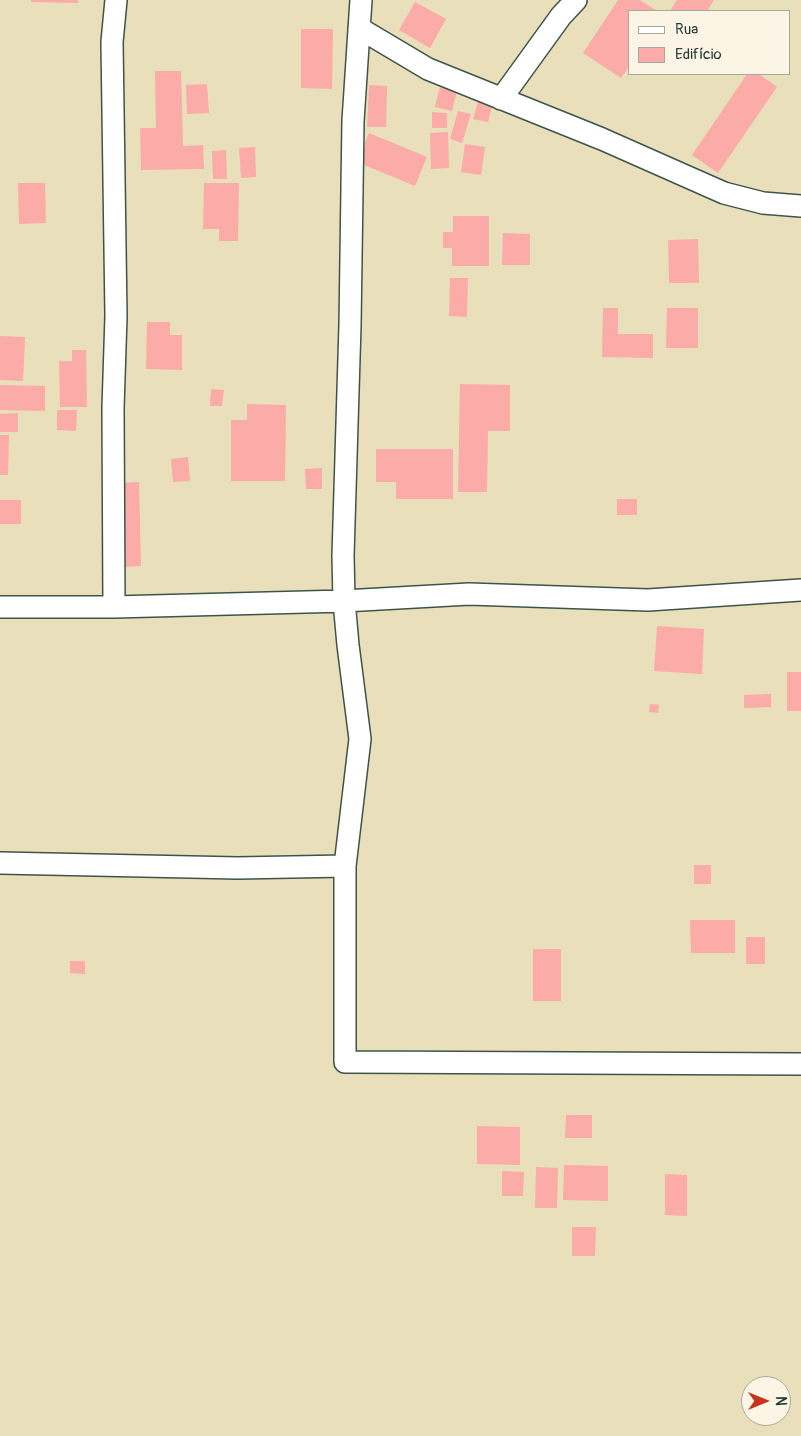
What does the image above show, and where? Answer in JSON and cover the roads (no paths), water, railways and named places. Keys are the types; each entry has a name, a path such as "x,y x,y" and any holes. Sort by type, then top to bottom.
{"street":[{"path":"114,607 113,408 116,316 112,42 116,0"},
{"path":"361,0 353,121 350,325 343,556 344,602 360,739 345,866 345,1062 801,1064"},
{"path":"501,100 561,16 576,0"},
{"path":"359,28 428,69 501,100 602,139 724,193 763,203 801,206"},
{"path":"0,607 114,607 344,602 469,594 648,600 801,590"},
{"path":"0,863 238,868 345,866"}]}
